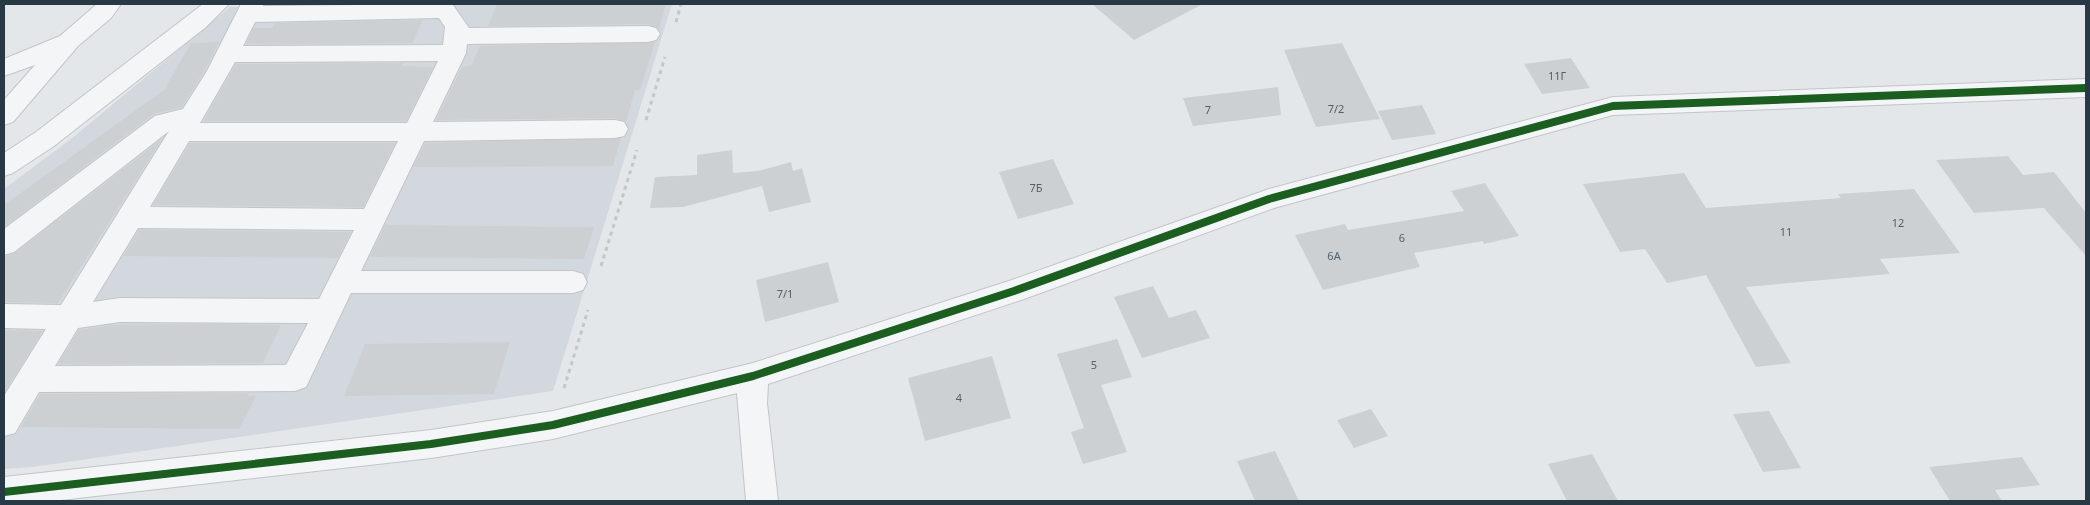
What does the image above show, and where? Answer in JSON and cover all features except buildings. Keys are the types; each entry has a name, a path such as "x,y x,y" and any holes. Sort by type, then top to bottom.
{"street":[{"path":"4,116 70,40 103,12 109,4"},
{"path":"4,166 45,140 198,21 217,4"},
{"path":"6,416 31,379 187,124 227,54 249,9 445,10 457,26 455,45 416,132 295,378 31,379"},
{"path":"227,54 455,45 648,34"},
{"path":"4,68 70,40"},
{"path":"4,492 431,444 553,425 753,376 1014,291 1269,199 1613,106 2086,88"},
{"path":"4,244 164,122 416,132 615,129"},
{"path":"130,217 373,220"},
{"path":"342,282 582,291"},
{"path":"4,316 69,316 120,310 328,311"},
{"path":"753,376 752,403 762,501"}],"path":[{"path":"675,23 681,4"},
{"path":"643,128 667,52"},
{"path":"600,272 638,147"},
{"path":"553,425 582,291"}],"shaded area":[{"path":"344,4 672,4 553,391 33,467 4,469 4,189 71,139 230,7"}],"cycle path":[{"path":"4,492 431,444 553,425 753,376 1014,291 1269,199 1613,106 2086,88"}]}
